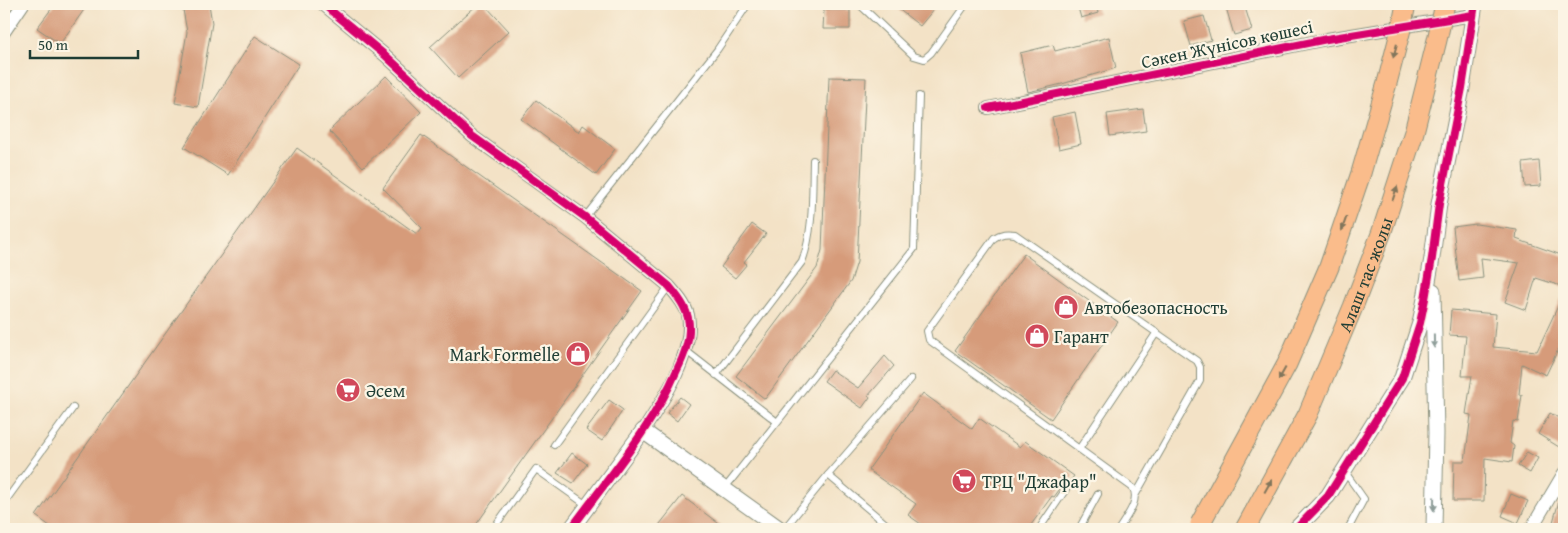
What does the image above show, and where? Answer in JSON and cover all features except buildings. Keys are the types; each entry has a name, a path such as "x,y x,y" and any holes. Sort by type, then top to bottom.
{"main road":[{"name":"Алаш тас жолы","path":"1200,524 1287,364 1329,266 1361,173 1392,65 1406,4"},
{"name":"Алаш тас жолы","path":"1245,529 1308,414 1381,234 1414,132 1445,4"}],"street":[{"path":"4,32 23,4"},
{"path":"323,4 386,56 472,136 585,218 669,286 680,299 687,313 689,330 685,350 672,382 643,431 571,529"},
{"path":"1296,529 1328,496 1402,378 1420,323 1432,258 1439,204 1462,88 1474,9"},
{"name":"Сәкен Жүнісов көшесі","path":"988,108 1474,9"},
{"path":"1432,258 1436,433 1434,529"},
{"path":"643,431 780,529"},
{"path":"1531,529 1564,474"}],"lane":[{"path":"585,218 717,50 748,4"},
{"path":"859,4 914,56 924,59 931,53 966,4"},
{"path":"724,489 914,249 919,96"},
{"path":"716,374 802,262 808,246 810,228 813,160"},
{"path":"1119,529 1135,500 1136,494 1200,381 1200,367 1197,360 1015,234 1000,234 994,238 927,331 929,340 1133,488 1136,494"},
{"path":"554,445 669,286"},
{"path":"1079,449 1157,332"},
{"path":"685,350 776,421"},
{"path":"784,529 828,474 911,379"},
{"path":"4,503 73,408"},
{"path":"493,529 536,469 588,506"},
{"path":"1344,471 1364,498 1348,529"},
{"path":"828,474 892,529"},
{"path":"1039,529 1066,489"},
{"path":"1080,529 1098,494"}],"cycle path":[{"path":"323,4 386,56 472,136 585,217 669,286 684,306 688,317 689,335 681,361 667,391 642,432 571,529"},
{"path":"1296,529 1328,496 1402,378 1420,323 1425,299 1439,204 1462,88 1475,4"},
{"path":"988,108 1327,39 1473,15"}],"place":[{"name":"Автобезопасность","path":"1066,307"},
{"name":"Гарант","path":"1037,336"},
{"name":"Mark Formelle","path":"578,354"},
{"name":"Әсем","path":"348,390"},
{"name":"ТРЦ \"Джафар\"","path":"964,481"}]}
